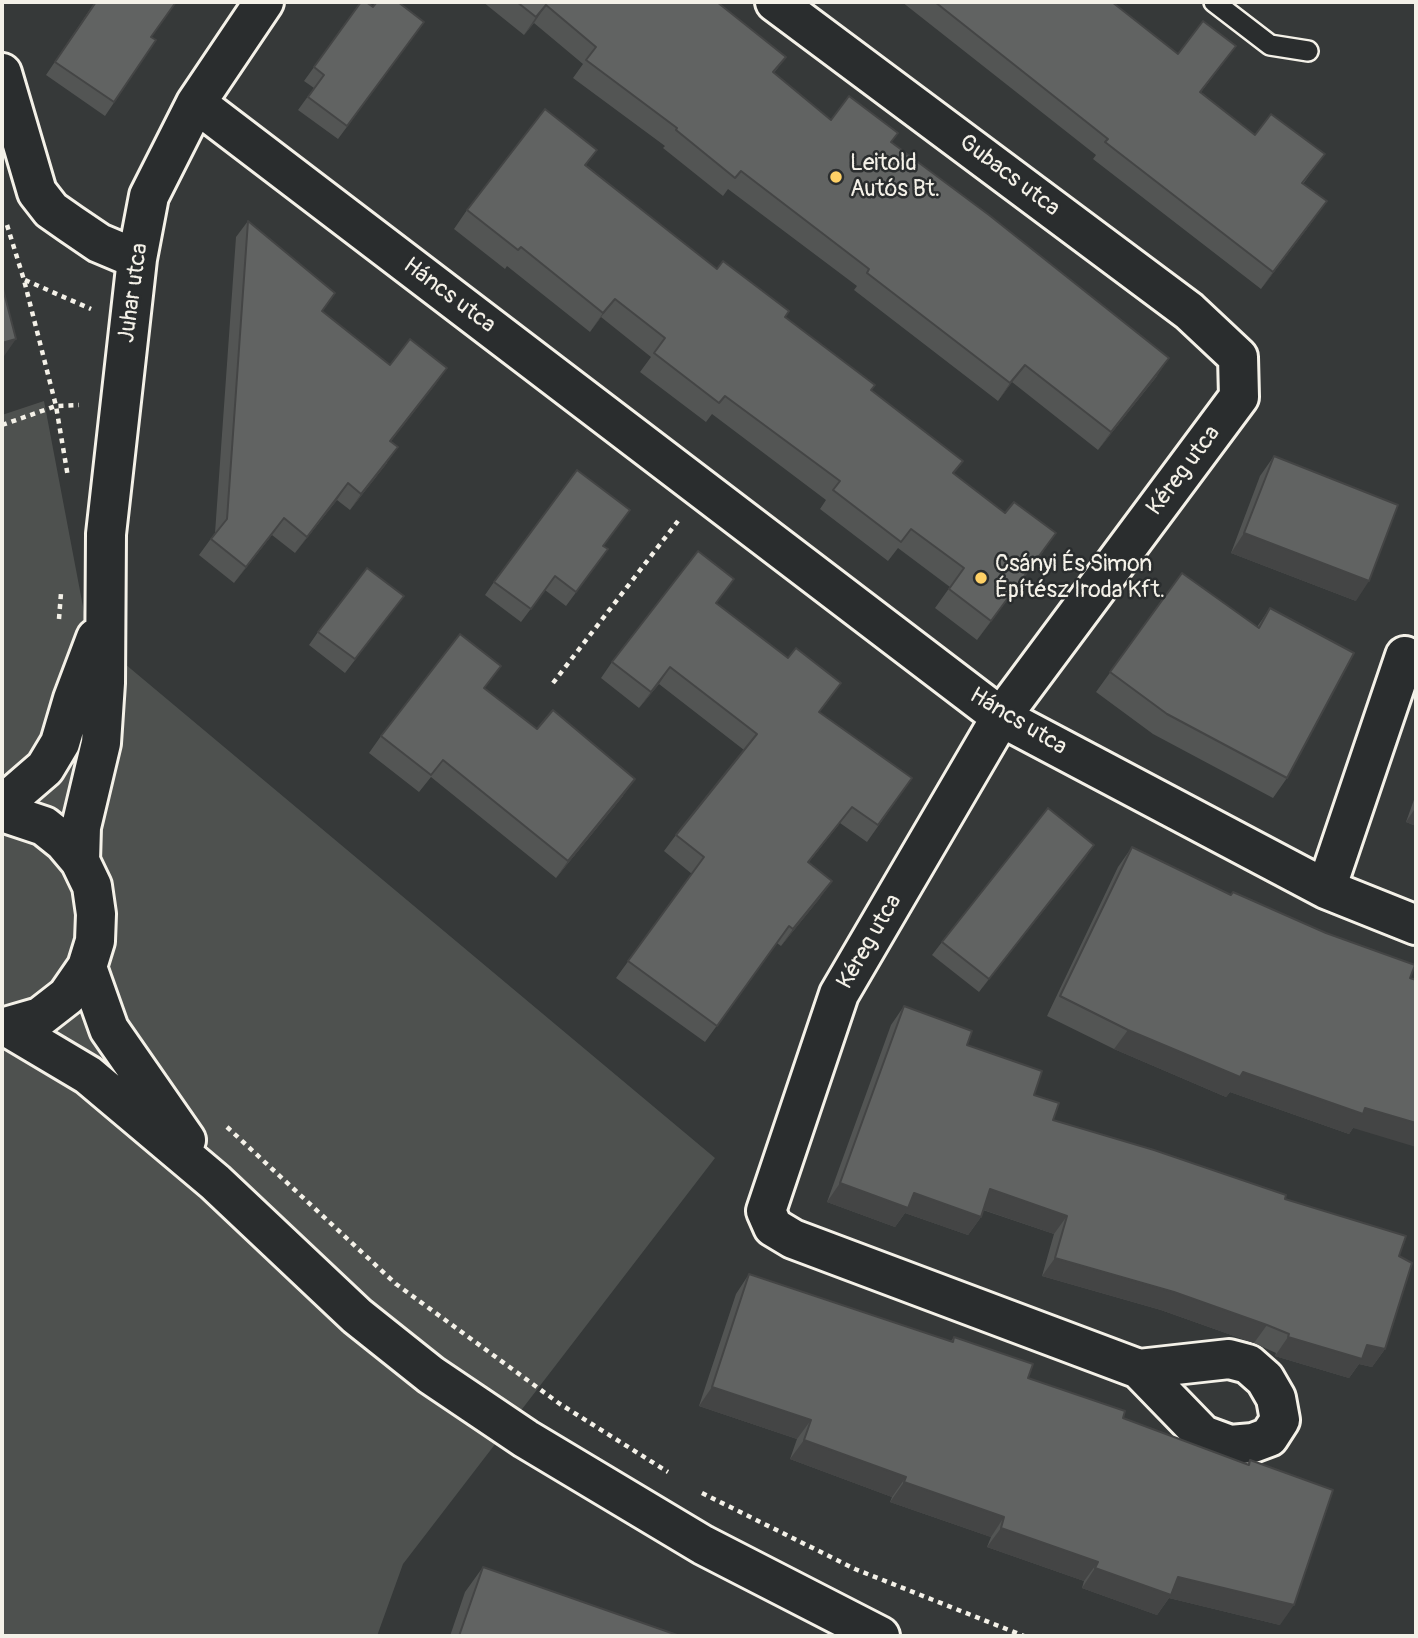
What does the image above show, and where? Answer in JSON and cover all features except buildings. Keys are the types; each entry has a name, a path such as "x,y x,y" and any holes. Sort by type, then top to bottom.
{"street":[{"name":"Juhar utca","path":"80,861 81,827 101,743 105,683 106,534 118,404 130,326 136,259 149,196 196,103 264,2"},
{"name":"Gubacs utca","path":"775,2 1189,311 1238,357"},
{"path":"2,73 37,192 51,210 99,243 136,259"},
{"name":"Háncs utca","path":"196,103 1001,718 1326,889 1416,925"},
{"name":"Kéreg utca","path":"1139,1369 793,1239 773,1227 766,1211 839,994 1001,718 1240,397 1238,357"},
{"name":"Juhar utca","path":"2,805 45,768 60,743 73,699 104,616"},
{"path":"1326,889 1405,656"},
{"path":"2,812 44,826 64,842 80,861 92,886 96,914 95,941 86,967 67,996 40,1017 5,1028"},
{"path":"86,967 109,1029 215,1182"},
{"path":"5,1028 88,1075 215,1182 357,1316 442,1382 526,1439 703,1545 880,1636"}],"lane":[{"path":"1214,2 1269,45 1308,51"}],"path":[{"path":"37,192 6,220 24,279 56,407 69,484"},
{"path":"24,279 130,326"},
{"path":"2,425 56,407 118,404"},
{"path":"553,683 702,490"},
{"path":"59,623 62,587"},
{"path":"222,1122 396,1284 549,1397 670,1474"},
{"path":"693,1488 855,1569 1024,1636"}],"shaded area":[{"path":"44,401 88,633 715,1158 403,1564 377,1636 2,1636 2,415"}],"place":[{"name":"Leitold Autós Bt.","path":"836,177"},
{"name":"Csányi És Simon Építész Iroda Kft.","path":"981,578"}]}
